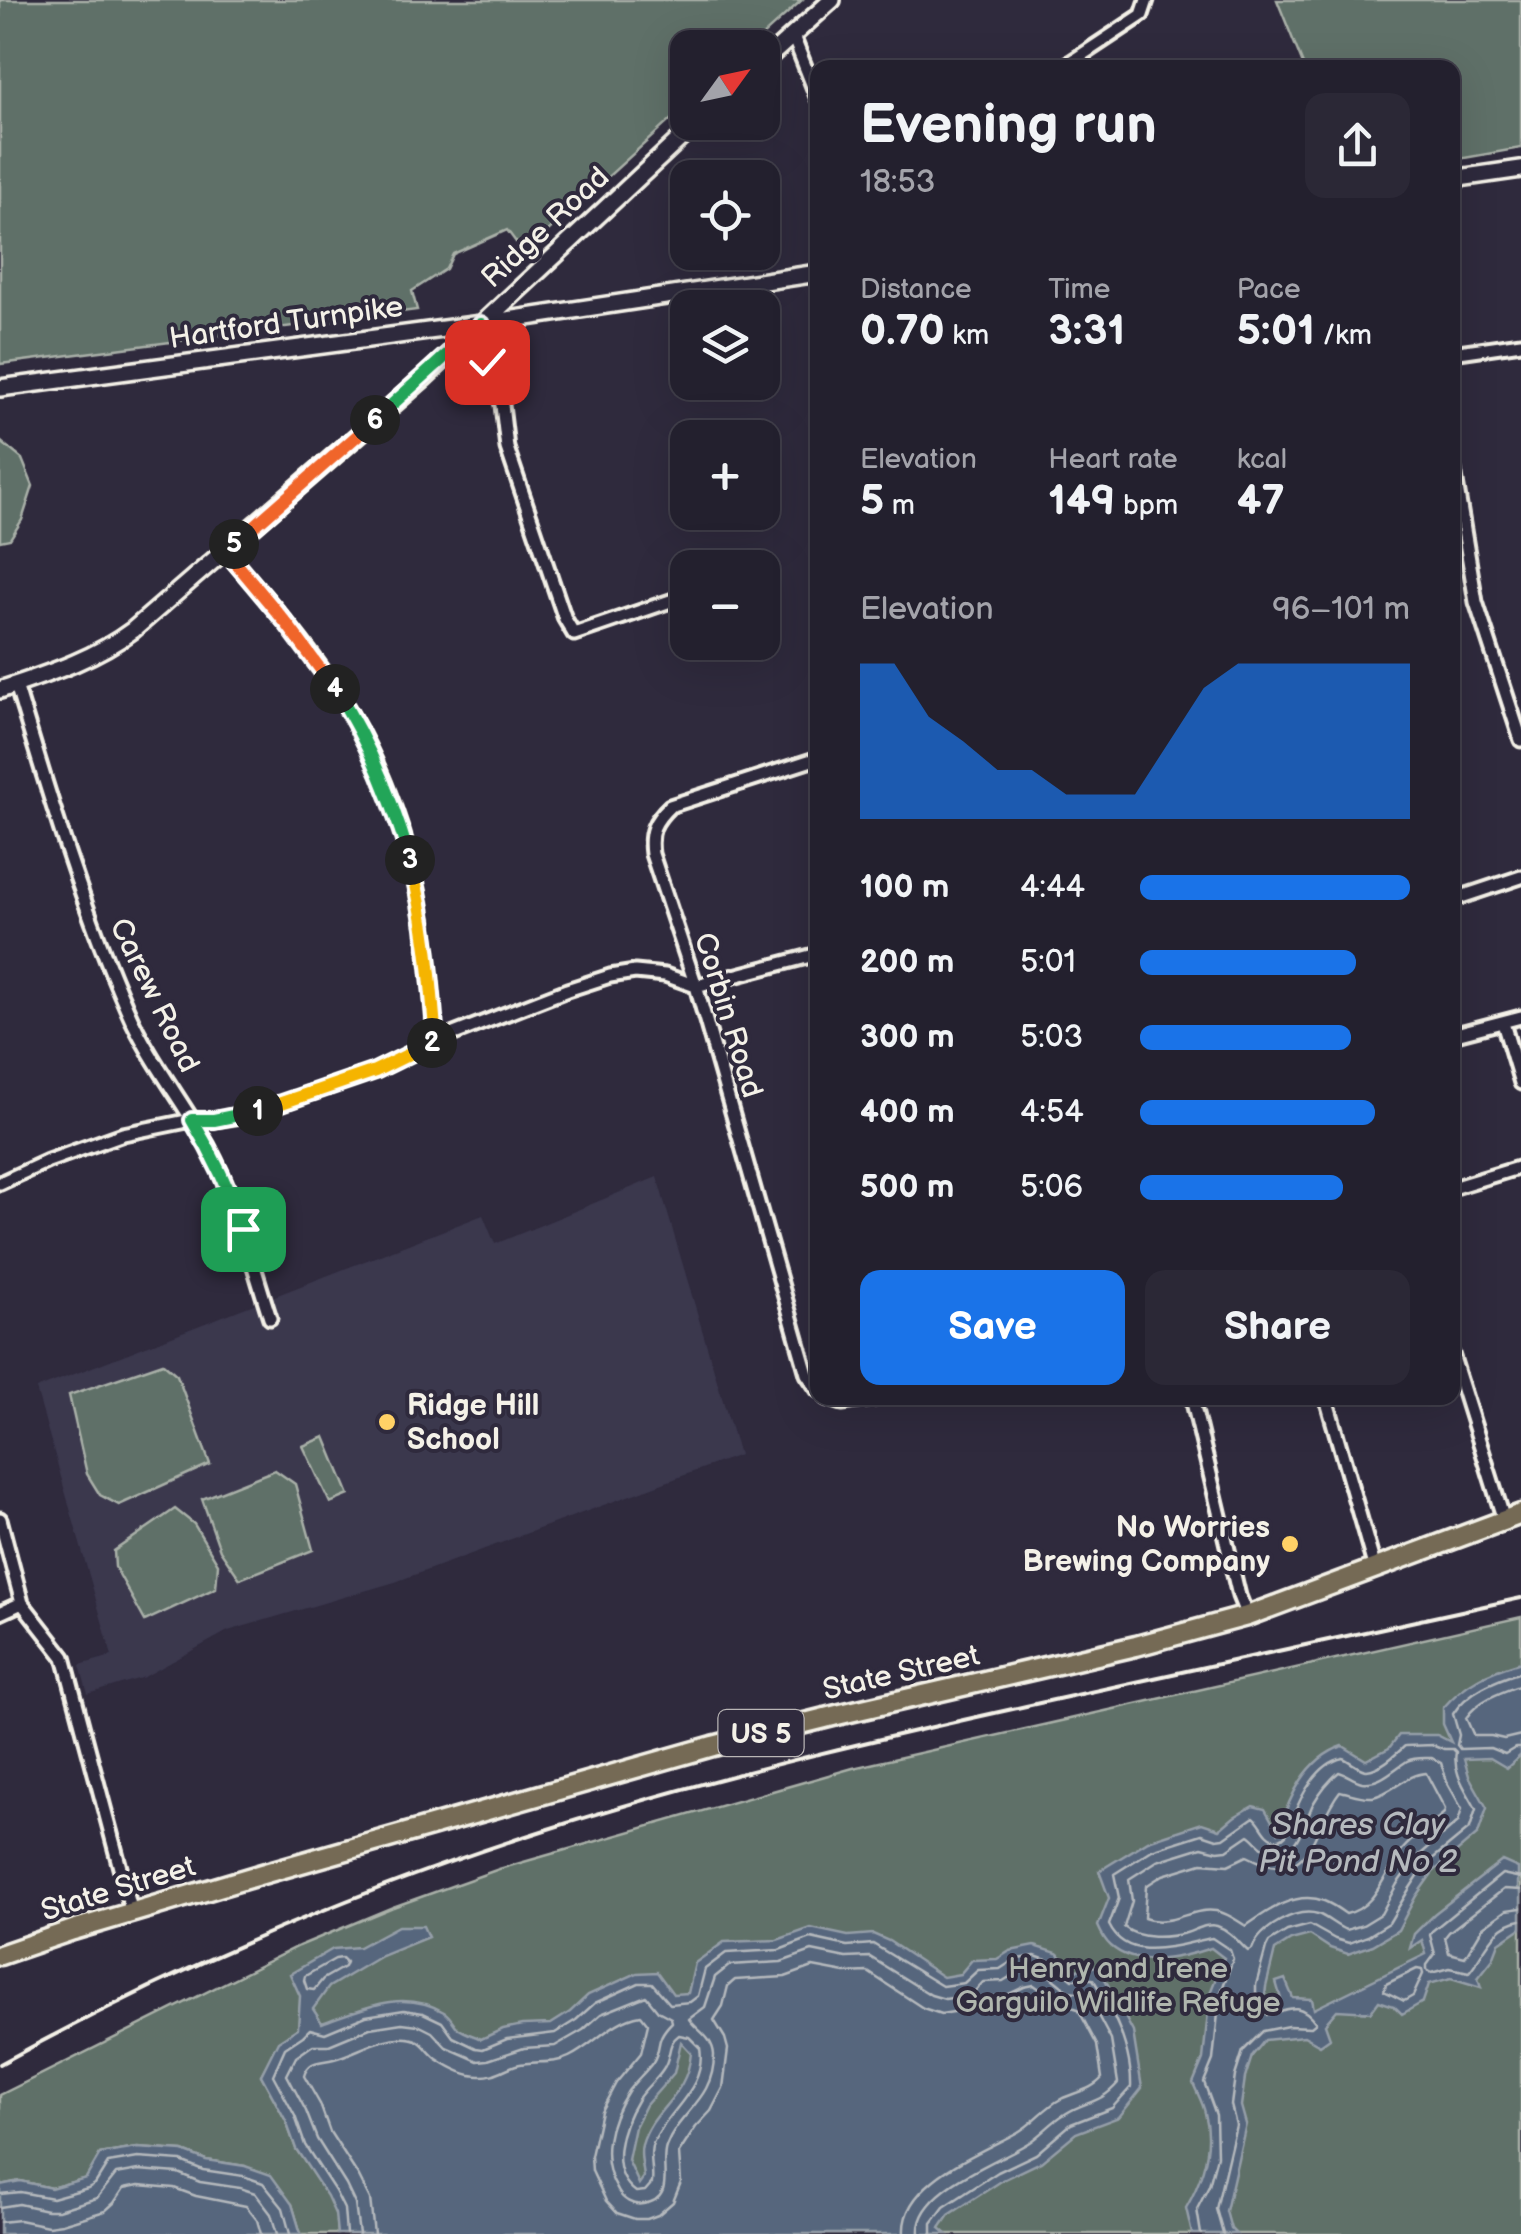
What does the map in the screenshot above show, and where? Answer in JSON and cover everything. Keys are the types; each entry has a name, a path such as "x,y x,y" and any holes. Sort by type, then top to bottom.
{"main road":[{"path":"780,47 832,0"},
{"name":"Ridge Road","path":"8,687 86,659 118,641 424,378 679,140"},
{"path":"1460,178 1521,169"},
{"name":"Hartford Turnpike","path":"0,388 481,324 810,274"},
{"name":"State Street","path":"0,1955 132,1913 729,1742 1118,1651 1247,1616 1512,1517"}],"street":[{"path":"1074,60 1142,15 1147,0"},
{"path":"793,36 810,79"},
{"path":"481,324 487,362 502,405 507,448 574,634 670,601"},
{"path":"1460,352 1521,343"},
{"path":"1460,506 1476,602 1521,740"},
{"path":"226,551 302,643 344,702 369,748 416,882 430,969 436,1041"},
{"name":"Carew Road","path":"8,687 90,922 129,1014 208,1147 231,1195 270,1318"},
{"name":"Corbin Road","path":"810,760 680,801 654,823 651,832 652,854 696,986 810,1378"},
{"path":"1460,897 1521,877"},
{"path":"0,1183 123,1134 192,1120 247,1115 375,1071 436,1041 610,976 635,972 665,974 696,986 810,956"},
{"path":"1460,1033 1521,1018"},
{"path":"1503,1023 1521,1083"},
{"path":"1460,1186 1521,1167"},
{"path":"1460,1376 1512,1517"},
{"path":"1194,1405 1234,1578 1247,1616"},
{"path":"1328,1405 1376,1569"},
{"path":"0,1519 22,1604 64,1657 132,1913"},
{"path":"0,1612 22,1604"}],"shaded area":[{"name":"Ridge Hill School","path":"657,1177 739,1455 395,1582 228,1631 144,1677 88,1694 80,1665 112,1656 36,1389 483,1215 495,1244"}],"green space":[{"path":"0,0 802,0 769,30 670,30 670,120 524,253 507,230 453,254 446,269 412,291 417,310 0,364"},
{"path":"1277,0 1521,0 1521,148 1460,159 1460,60 1301,60"},
{"path":"0,441 22,459 33,486 22,520 10,539 0,541"},
{"path":"163,1363 177,1375 210,1464 119,1505 100,1495 87,1474 69,1395"},
{"path":"325,1437 349,1495 330,1503 303,1446"},
{"path":"275,1470 295,1484 313,1550 240,1579 220,1550 202,1499"},
{"path":"175,1509 194,1524 218,1564 216,1588 145,1621 115,1567 114,1551"},
{"name":"Henry and Irene Garguilo Wildlife Refuge","path":"1521,1617 1521,2234 343,2234 336,2221 337,2234 301,2234 292,2204 245,2166 206,2160 183,2151 138,2148 100,2154 87,2178 51,2188 20,2181 0,2185 0,2095 299,1946 499,1869 853,1768","holes":["271,2057 325,2192 296,2149 261,2075"]}],"water":[{"name":"Shares Clay Pit Pond No 2","path":"1521,1662 1521,1755 1507,1768 1490,1758 1464,1759 1487,1808 1478,1834 1433,1872 1398,1930 1373,1945 1348,1954 1310,1935 1275,1950 1264,2005 1281,1999 1276,1982 1285,1979 1293,1998 1312,1999 1314,2009 1426,1954 1422,1940 1410,1948 1414,1934 1502,1861 1518,1868 1521,1928 1499,1943 1493,1959 1478,1978 1481,1987 1451,1978 1429,1984 1423,2002 1402,2014 1394,2006 1379,2001 1371,2012 1337,2010 1325,2024 1330,2038 1320,2045 1304,2036 1265,2040 1252,2056 1245,2078 1241,2106 1246,2124 1226,2211 1236,2234 1192,2234 1186,2208 1201,2174 1208,2138 1204,2109 1193,2083 1203,2059 1210,1993 1224,1958 1211,1948 1173,1958 1146,1959 1111,1946 1098,1926 1109,1898 1099,1871 1148,1841 1202,1823 1220,1829 1253,1806 1265,1809 1278,1832 1301,1781 1330,1752 1343,1746 1366,1760 1389,1748 1399,1735 1437,1735 1451,1742 1443,1724 1443,1708 1478,1679"},
{"path":"398,1926 423,1926 428,1937 381,1956 329,1987 313,2009 322,2023 382,2003 413,2002 444,2012 459,2029 481,2039 503,2029 551,2024 588,1995 637,1973 657,1972 673,1994 688,1993 695,1963 724,1942 777,1940 811,1928 848,1936 873,1934 943,1977 960,1974 972,1960 997,1959 1010,1951 1035,1946 1057,1953 1077,1970 1098,1966 1133,2032 1142,2088 1119,2117 1076,2133 1041,2162 1003,2180 949,2215 940,2228 947,2234 337,2234 335,2214 327,2196 296,2149 261,2075 278,2041 298,2028 300,1996 290,1974 333,1949 359,1947","holes":["681,2042 691,2053 677,2092 647,2132 641,2152 644,2177 639,2184 628,2160 635,2127 646,2105 674,2073"]},
{"path":"137,2148 183,2151 271,2175 292,2204 301,2234 0,2234 0,2185 20,2181 51,2188 86,2178 100,2154"}],"railway":[{"path":"0,2064 199,1964 336,1905 475,1853 612,1809 884,1738 1521,1598"}],"place":[{"name":"Ridge Hill School","path":"387,1422"},
{"name":"No Worries Brewing Company","path":"1290,1544"}],"route":[{"path":"243,1229 231,1195 192,1120 247,1115 375,1071 436,1041 430,969 416,882 402,833 369,748 328,678 226,551 481,324 487,362"}]}
